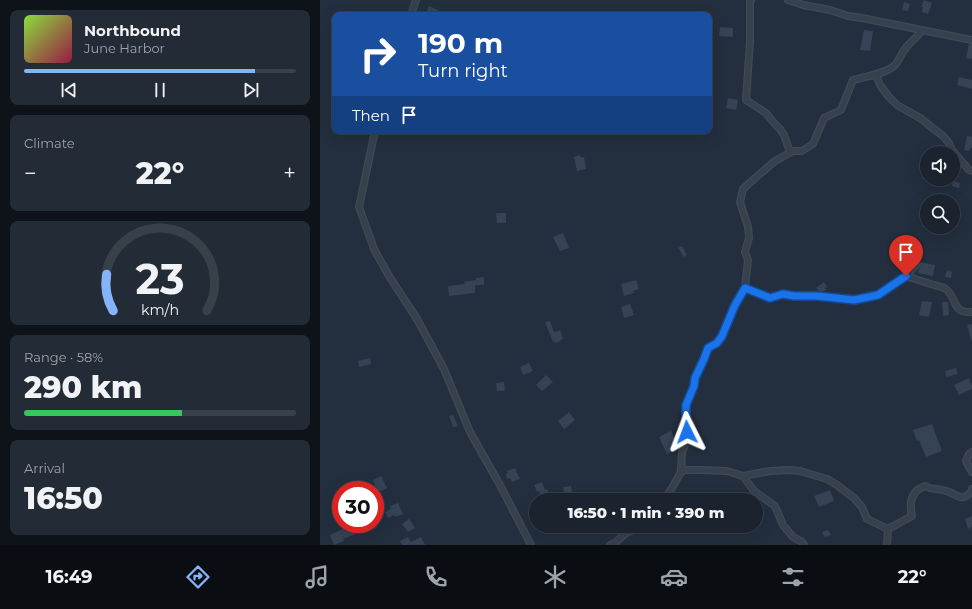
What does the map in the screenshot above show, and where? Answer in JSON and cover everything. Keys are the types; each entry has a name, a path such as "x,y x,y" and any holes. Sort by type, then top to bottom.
{"street":[{"path":"413,12 416,0"},
{"path":"751,0 746,100 766,112 784,135 790,152"},
{"path":"788,0 848,16 972,40"},
{"path":"669,493 681,472 682,452 688,438 686,405 694,386 695,378 708,348 717,343 722,336 735,305 745,288 748,260 744,252 749,238 748,228 740,202 743,190 775,161 790,152 802,151 813,144 824,118 841,110 853,80 876,74 894,66 900,54 919,36 922,30"},
{"path":"876,74 880,85 888,96 897,105 920,118 943,136 949,143 952,150 969,170 972,171"},
{"path":"374,134 359,207 374,249 389,276 417,318 444,369 470,432 500,485 530,545"},
{"path":"745,288 770,298 783,294 854,300 878,295 906,276 916,265"},
{"path":"906,276 945,288 951,295 959,310 966,313 972,312"},
{"path":"972,452 969,454 966,461 972,472"},
{"path":"681,472 685,470 727,471 743,476 770,471 800,471 827,479 837,485 854,498 862,507 867,519 888,529"},
{"path":"743,476 754,491 775,506 783,525 792,537 802,542 804,545"},
{"path":"888,529 912,516 910,508 911,499 919,488 925,486 930,489 946,490 960,498 967,496 972,489"},
{"path":"887,545 888,529"},
{"path":"610,545 627,533"}],"building":[{"path":"924,0 932,3 928,14 922,12 923,7 921,7"},
{"path":"904,2 910,4 908,11 902,10"},
{"path":"429,6 442,12 426,12"},
{"path":"720,27 733,28 733,37 719,36"},
{"path":"864,30 873,31 870,51 860,50"},
{"path":"969,44 972,44 972,59 966,58"},
{"path":"959,77 972,80 972,89 957,85"},
{"path":"728,98 738,100 736,110 726,108"},
{"path":"967,136 972,137 972,148 970,148 969,151 964,150"},
{"path":"580,155 580,157 584,157 586,169 577,171 574,157"},
{"path":"496,213 506,213 506,223 497,223"},
{"path":"563,233 569,248 560,251 553,237"},
{"path":"682,246 687,255 684,257 678,248"},
{"path":"920,262 935,265 933,276 918,273"},
{"path":"947,270 952,272 951,278 945,277"},
{"path":"484,277 484,285 475,285 475,293 449,296 448,286 465,284 464,282"},
{"path":"636,280 639,289 633,291 634,293 624,296 621,284"},
{"path":"824,282 827,287 825,288 826,290 820,292 816,288"},
{"path":"922,301 932,302 929,317 919,315"},
{"path":"942,302 948,302 949,315 943,316"},
{"path":"630,304 634,315 624,318 621,307"},
{"path":"550,321 554,332 560,330 563,339 560,340 561,341 556,343 553,342 545,322"},
{"path":"972,324 972,340 971,340 967,325"},
{"path":"370,358 371,364 359,367 358,361"},
{"path":"529,363 533,371 523,375 520,367"},
{"path":"956,368 958,374 946,377 945,371"},
{"path":"546,375 553,382 542,391 536,385"},
{"path":"969,378 972,389 959,395 954,385"},
{"path":"504,382 505,391 497,391 496,383"},
{"path":"569,412 575,420 564,429 558,421"},
{"path":"453,415 458,426 453,427 449,416"},
{"path":"932,424 942,451 926,457 913,430"},
{"path":"671,431 679,448 667,454 659,437"},
{"path":"515,468 520,479 512,482 510,478 507,479 506,475 508,473 507,471"},
{"path":"381,476 384,481 373,481"},
{"path":"384,482 387,488 384,490"},
{"path":"542,482 545,490 547,489 549,493 537,492 534,485"},
{"path":"571,486 572,492 564,493 563,487"},
{"path":"830,490 834,501 819,507 814,496"},
{"path":"398,503 403,514 395,517 394,515 388,518 385,512 391,509 390,506"},
{"path":"972,516 972,527 968,529 965,519"},
{"path":"409,519 415,528 408,532 402,524"},
{"path":"828,530 831,535 825,537 822,532"},
{"path":"334,533 356,534 343,539 344,541 334,545 330,535"},
{"path":"408,537 411,542 421,537 425,545 402,545 400,541"}],"route":[{"path":"687,432 686,405 694,386 695,378 708,348 717,343 722,336 735,305 745,288 770,298 783,294 854,300 878,295 906,276"}]}
